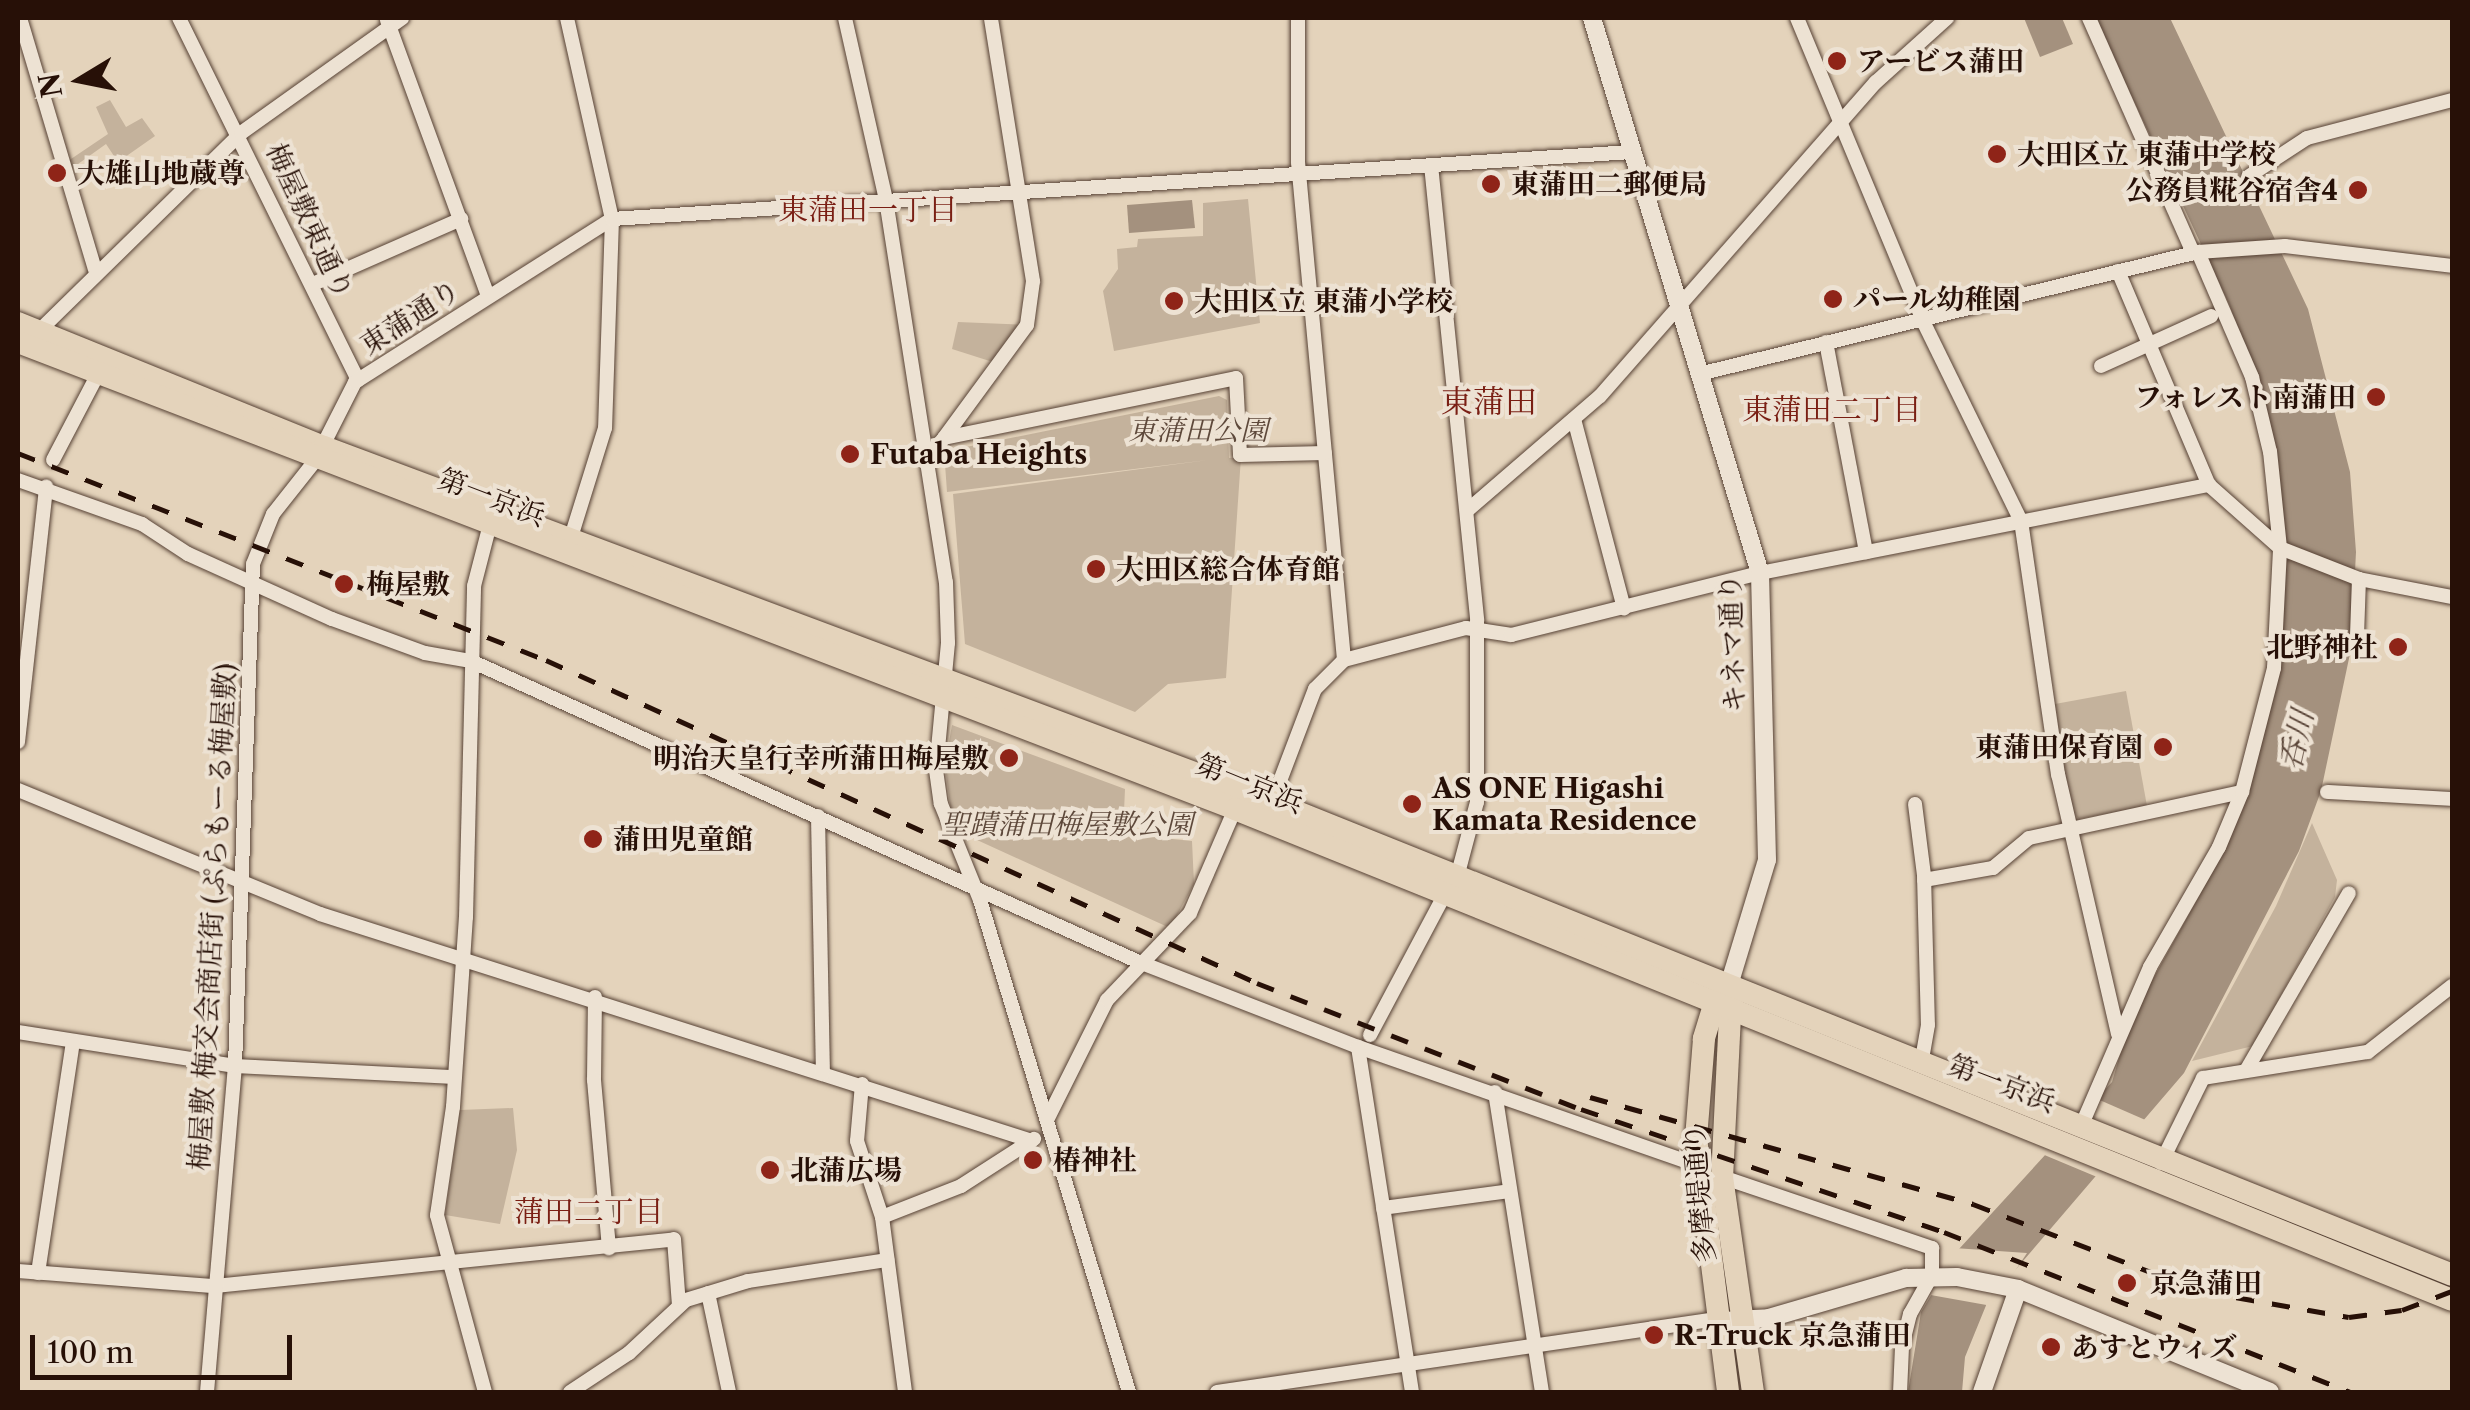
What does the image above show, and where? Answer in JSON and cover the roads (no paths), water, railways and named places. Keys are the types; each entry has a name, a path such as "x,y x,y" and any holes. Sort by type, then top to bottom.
{"main road":[{"name":"第一京浜","path":"24,332 98,374 320,454 572,538 944,686 1235,809 1450,885"},
{"name":"第一京浜","path":"24,332 489,528 1272,802 1450,885 1726,999 2132,1141 2160,1166 2452,1300"},
{"name":"第一京浜","path":"1726,999 1922,1059 2076,1121 2114,1159 2160,1166 2452,1275"},
{"name":"多摩堤通り","path":"1726,999 1698,1090 1696,1165 1728,1392"},
{"name":"多摩堤通り","path":"1726,999 1722,1177 1753,1392"}],"street":[{"path":"20,18 96,269"},
{"name":"梅屋敷東通り","path":"179,18 242,133 358,380"},
{"path":"567,18 612,219 606,428 572,538"},
{"path":"845,18 886,200 928,456 948,610 937,780 1129,1392"},
{"path":"928,456 1027,325 1031,248 991,18"},
{"path":"1298,18 1299,174 1344,660"},
{"name":"キネマ通り","path":"1592,18 1760,573 1767,860 1726,999"},
{"path":"1797,18 1922,319 2021,521 2068,829 2118,1034"},
{"path":"2076,1121 2242,792 2274,668 2282,549 2257,396 2197,253 2089,18"},
{"path":"1468,509 1574,419 1680,310 1876,82 1938,19"},
{"path":"24,332 242,133 392,20 488,296"},
{"path":"2249,176 2307,138 2452,100"},
{"path":"612,219 1632,152"},
{"path":"1370,1035 1450,885 1477,802 1477,628 1468,509 1460,480 1430,165"},
{"path":"314,284 461,219"},
{"name":"東蒲通り","path":"358,380 612,219"},
{"path":"1699,374 2197,253 2282,246 2452,266"},
{"path":"2118,271 2209,485 2282,549 2357,579 2452,596"},
{"path":"2101,366 2211,316"},
{"path":"1826,342 1866,552"},
{"path":"53,460 98,374"},
{"path":"944,438 1236,378 1240,455 1325,453"},
{"path":"320,454 358,380"},
{"path":"1574,419 1624,608"},
{"name":"梅屋敷 梅交会商店街 (ぷらもーる梅屋敷)","path":"206,1392 235,1066 252,582 273,514 320,454"},
{"path":"18,480 142,524 252,582 397,644 470,661 1139,962 1358,1047 1696,1165"},
{"path":"1272,802 1315,689 1344,660 1477,628 1512,635 1760,573 2209,485"},
{"path":"18,742 46,488"},
{"path":"485,1392 446,1262 437,1215 455,1077 474,586 489,528"},
{"path":"2357,579 2357,636"},
{"path":"18,790 242,887 461,959 595,997 1032,1141"},
{"path":"1924,880 1992,868 2029,838 2242,792"},
{"path":"2327,792 2452,798"},
{"path":"1915,804 1924,880 1928,1025 1922,1059"},
{"path":"882,1217 961,1186 1032,1141 1048,1124 1108,1000 1139,962 1190,913 1235,809"},
{"path":"818,816 822,1073"},
{"path":"2247,1070 2349,893"},
{"path":"2160,1166 2203,1078 2368,1052 2452,986"},
{"path":"595,997 594,1080 609,1248"},
{"path":"18,1032 235,1066 455,1077"},
{"path":"38,1273 74,1042"},
{"path":"1358,1047 1412,1392"},
{"path":"862,1084 857,1141 882,1217 905,1392"},
{"path":"1495,1092 1542,1392"},
{"path":"1722,1177 1932,1248 1935,1275 1910,1314 1900,1392"},
{"path":"1383,1208 1510,1191"},
{"path":"18,1271 215,1286 674,1239 679,1306"},
{"path":"570,1392 679,1306 708,1293 887,1260"},
{"path":"1218,1392 1256,1390 1408,1363 1718,1319 1743,1321 1935,1275 2013,1288 2214,1366 2266,1392"},
{"path":"1982,1392 2013,1288"},
{"path":"708,1293 730,1392"},
{"path":"2214,1366 2236,1392"}],"water":[{"path":"2024,18 2062,18 2073,44 2040,57"},
{"name":"呑川","path":"2095,18 2170,18 2308,309 2350,472 2356,552 2351,649 2321,791 2299,851 2184,1073 1987,1303 1965,1357 1962,1392 1908,1392 1921,1312 1959,1249 2112,1082 2130,1020 2213,871 2254,773 2281,650 2284,529 2263,399 2229,304"},
{"path":"1192,200 1195,228 1129,233 1127,205"}],"railway":[{"path":"18,453 546,660 1257,983 1581,1109 1944,1232 2351,1392"},
{"path":"1590,1097 1973,1204 2201,1291 2349,1317 2402,1310 2452,1291"}],"place":[{"name":"アービス蒲田","path":"1837,61"},
{"name":"大田区立 東蒲中学校","path":"1997,154"},
{"name":"大雄山地蔵尊","path":"57,173"},
{"name":"東蒲田二郵便局","path":"1491,184"},
{"name":"公務員糀谷宿舎4","path":"2358,190"},
{"name":"パール幼稚園","path":"1833,299"},
{"name":"大田区立 東蒲小学校","path":"1174,301"},
{"name":"フォレスト南蒲田","path":"2376,397"},
{"name":"Futaba Heights","path":"850,454"},
{"name":"大田区総合体育館","path":"1096,569"},
{"name":"梅屋敷","path":"344,584"},
{"name":"北野神社","path":"2398,647"},
{"name":"東蒲田保育園","path":"2163,747"},
{"name":"明治天皇行幸所蒲田梅屋敷","path":"1009,758"},
{"name":"AS ONE Higashi Kamata Residence","path":"1412,804"},
{"name":"蒲田児童館","path":"593,839"},
{"name":"椿神社","path":"1033,1160"},
{"name":"北蒲広場","path":"770,1170"},
{"name":"京急蒲田","path":"2127,1283"},
{"name":"R-Truck 京急蒲田","path":"1654,1335"},
{"name":"あすとウィズ","path":"2051,1347"}],"district":[{"name":"東蒲田一丁目","path":"868,210"},
{"name":"東蒲田","path":"1489,402"},
{"name":"東蒲田二丁目","path":"1832,410"},
{"name":"蒲田二丁目","path":"589,1212"}],"park label":[{"name":"東蒲田公園","path":"1198,430"},
{"name":"聖蹟蒲田梅屋敷公園","path":"1067,824"}]}
